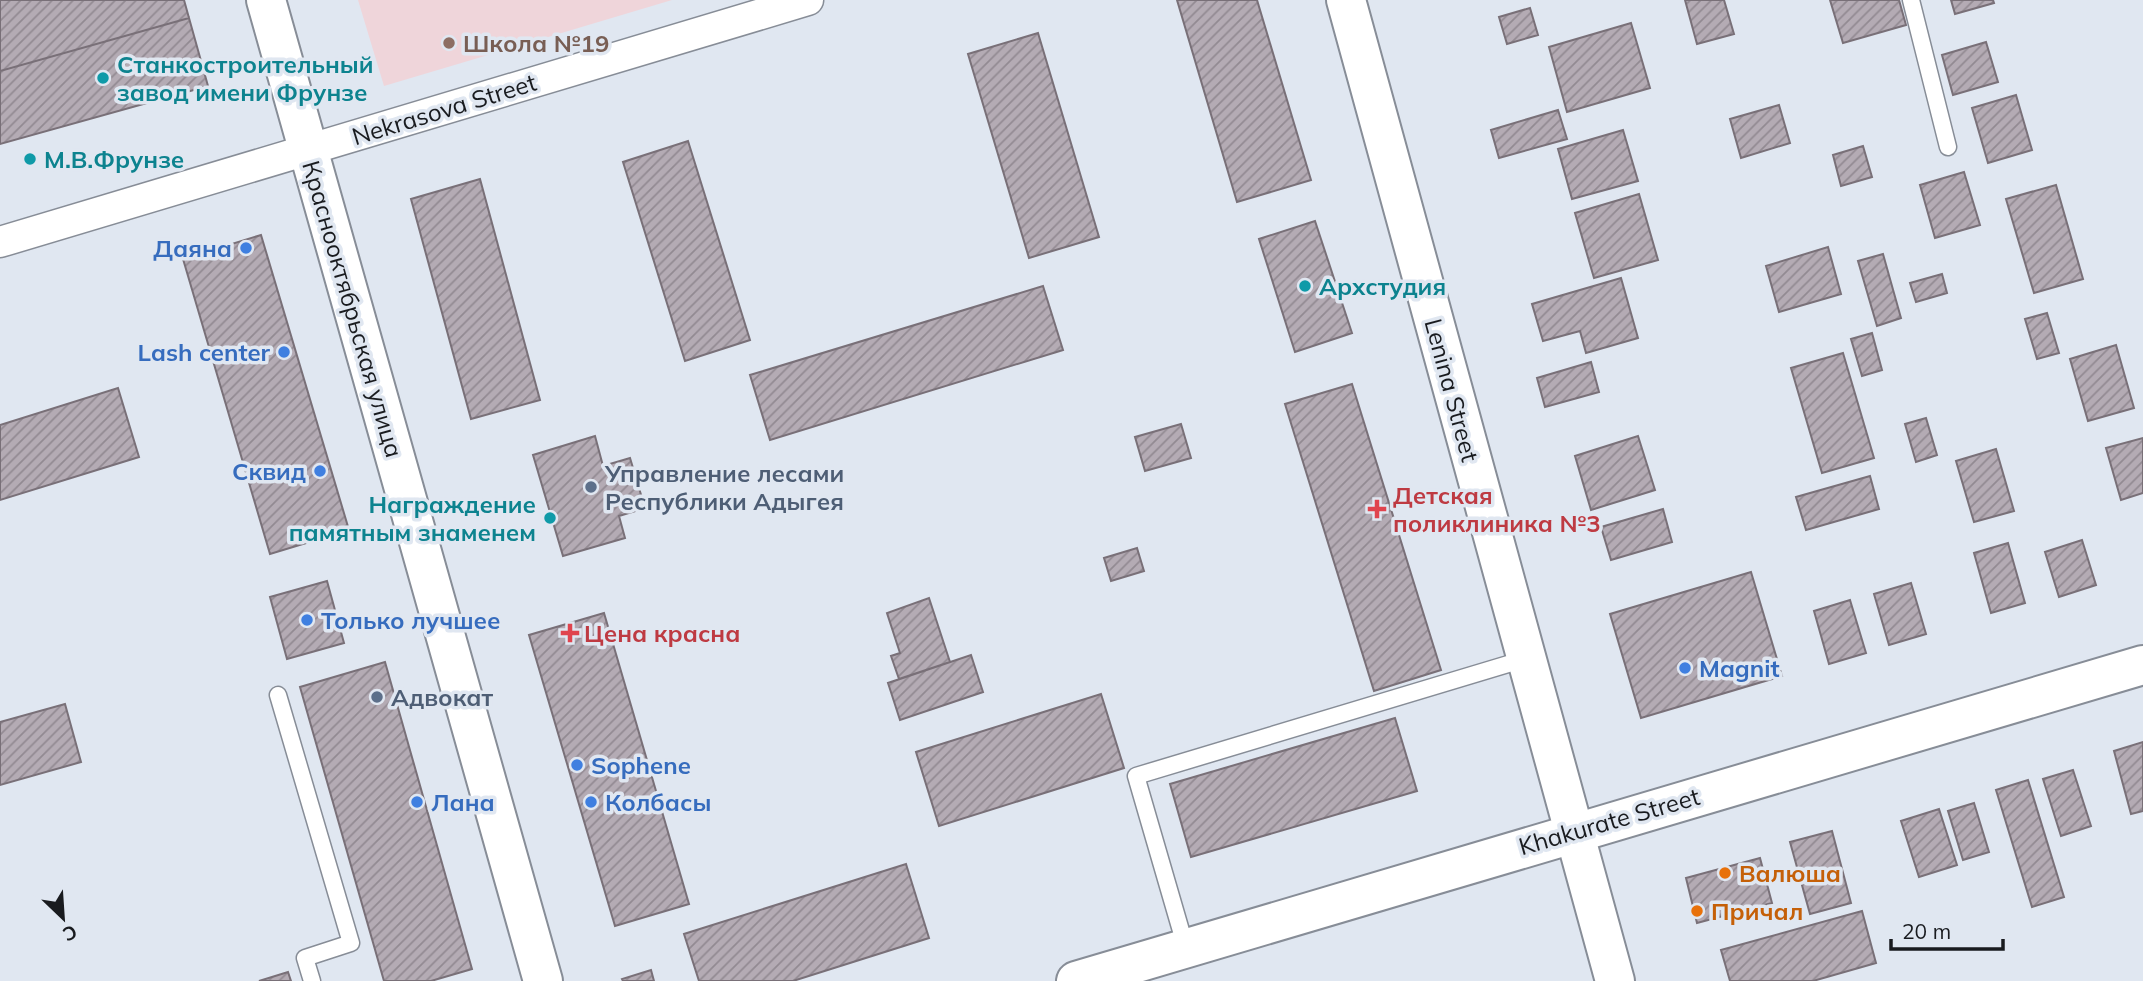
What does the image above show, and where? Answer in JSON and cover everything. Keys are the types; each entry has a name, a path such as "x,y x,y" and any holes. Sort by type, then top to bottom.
{"street":[{"name":"Краснооктябрьская улица","path":"266,0 543,981"},
{"name":"Nekrasova Street","path":"0,242 808,0"},
{"name":"Lenina Street","path":"1346,0 1615,981"},
{"name":"Khakurate Street","path":"1076,981 2143,665"}],"lane":[{"path":"1912,0 1948,147"},
{"path":"1186,948 1136,776 1525,659"},
{"path":"278,695 351,943 305,958 312,981"}],"shaded area":[{"name":"Школа №19","path":"358,0 672,0 384,86"}],"building":[{"path":"0,0 184,0 189,18 0,71"},
{"path":"1177,0 1257,0 1311,180 1237,202"},
{"path":"1685,0 1724,0 1734,34 1697,44"},
{"path":"1830,0 1899,0 1906,25 1843,43"},
{"path":"1951,0 1993,0 1994,3 1955,14"},
{"path":"1530,8 1538,35 1507,44 1499,17"},
{"name":"Станкостроительный завод имени Фрунзе","path":"189,18 208,86 0,144 0,71"},
{"path":"1631,23 1650,88 1567,112 1549,47"},
{"path":"1038,33 1099,237 1029,258 968,54"},
{"path":"1986,42 1998,82 1953,95 1942,55"},
{"path":"2016,95 2032,150 1988,163 1972,108"},
{"path":"1779,105 1790,143 1741,158 1730,119"},
{"path":"1558,110 1567,139 1499,158 1491,130"},
{"path":"1623,130 1638,181 1572,199 1558,149"},
{"path":"688,141 750,340 685,361 623,162"},
{"path":"1863,146 1872,177 1841,186 1833,155"},
{"path":"1964,172 1980,225 1935,238 1920,185"},
{"path":"480,179 540,400 471,419 411,199"},
{"path":"2056,185 2083,279 2034,293 2006,199"},
{"path":"1639,194 1658,260 1594,278 1575,213"},
{"name":"Архстудия","path":"1315,221 1352,333 1295,352 1259,239"},
{"path":"261,235 349,530 270,554 183,259"},
{"path":"1828,247 1841,294 1779,312 1766,266"},
{"path":"1883,254 1901,318 1877,326 1858,261"},
{"path":"1942,274 1947,293 1916,302 1910,283"},
{"path":"1621,278 1638,338 1586,353 1580,331 1543,341 1532,304"},
{"path":"1043,286 1063,350 770,440 750,375"},
{"path":"2047,313 2059,353 2037,359 2025,319"},
{"path":"1872,333 1882,370 1862,376 1851,339"},
{"path":"2116,345 2134,408 2088,421 2070,359"},
{"path":"1843,353 1874,458 1822,473 1791,368"},
{"path":"1591,362 1599,392 1545,407 1537,378"},
{"path":"1352,384 1441,670 1374,691 1285,404"},
{"path":"118,388 139,457 0,500 0,425"},
{"path":"1926,418 1937,455 1916,462 1905,424"},
{"path":"1181,424 1191,458 1145,471 1135,437"},
{"name":"Управление лесами Республики Адыгея","path":"595,436 603,466 630,458 645,508 619,516 625,538 563,556 533,455"},
{"path":"1638,436 1655,490 1591,510 1575,456"},
{"path":"2143,438 2143,493 2121,500 2106,448"},
{"path":"1996,449 2014,511 1974,522 1956,461"},
{"path":"1870,476 1879,509 1806,530 1796,497"},
{"path":"1663,509 1672,542 1611,560 1601,527"},
{"path":"2082,540 2096,585 2059,597 2045,552"},
{"path":"2008,543 2025,603 1991,613 1974,553"},
{"path":"1137,548 1144,571 1111,581 1104,558"},
{"path":"1751,572 1782,676 1641,718 1610,614"},
{"name":"Только лучшее","path":"327,581 344,643 287,659 270,597"},
{"path":"1911,583 1926,634 1889,645 1874,594"},
{"path":"929,598 950,662 899,679 891,656 900,653 887,613"},
{"path":"1850,600 1866,653 1829,664 1814,611"},
{"path":"604,613 689,904 615,926 529,635"},
{"path":"971,655 983,692 900,720 888,683"},
{"path":"385,662 472,969 431,981 384,981 300,687"},
{"path":"1101,694 1124,768 939,826 916,752"},
{"path":"65,704 81,762 0,785 0,722"},
{"path":"1395,718 1417,791 1191,857 1170,784"},
{"path":"2143,742 2143,811 2131,814 2114,751"},
{"path":"2073,770 2091,826 2061,836 2043,779"},
{"path":"2028,780 2064,897 2032,907 1996,790"},
{"path":"1974,803 1989,852 1963,860 1948,811"},
{"path":"1939,809 1957,865 1919,877 1901,821"},
{"path":"1832,831 1851,903 1810,914 1790,842"},
{"path":"1760,858 1772,903 1697,923 1686,878"},
{"path":"906,864 929,938 793,981 699,981 684,934"},
{"path":"1862,911 1876,963 1813,981 1730,981 1721,950"},
{"path":"651,970 654,981 622,979"},
{"path":"288,972 291,981 259,981"}],"place":[{"name":"Школа №19","path":"449,43"},
{"name":"Станкостроительный завод имени Фрунзе","path":"103,78"},
{"name":"М.В.Фрунзе","path":"30,159"},
{"name":"Даяна","path":"246,248"},
{"name":"Архстудия","path":"1305,286"},
{"name":"Lash center","path":"284,352"},
{"name":"Сквид","path":"320,471"},
{"name":"Управление лесами Республики Адыгея","path":"591,487"},
{"name":"Детская поликлиника №3","path":"1377,509"},
{"name":"Награждение памятным знаменем","path":"550,518"},
{"name":"Только лучшее","path":"307,620"},
{"name":"Цена красна","path":"570,633"},
{"name":"Magnit","path":"1685,668"},
{"name":"Адвокат","path":"377,697"},
{"name":"Sophene","path":"577,765"},
{"name":"Лана","path":"417,802"},
{"name":"Колбасы","path":"591,802"},
{"name":"Валюша","path":"1725,873"},
{"name":"Причал","path":"1697,911"}]}
